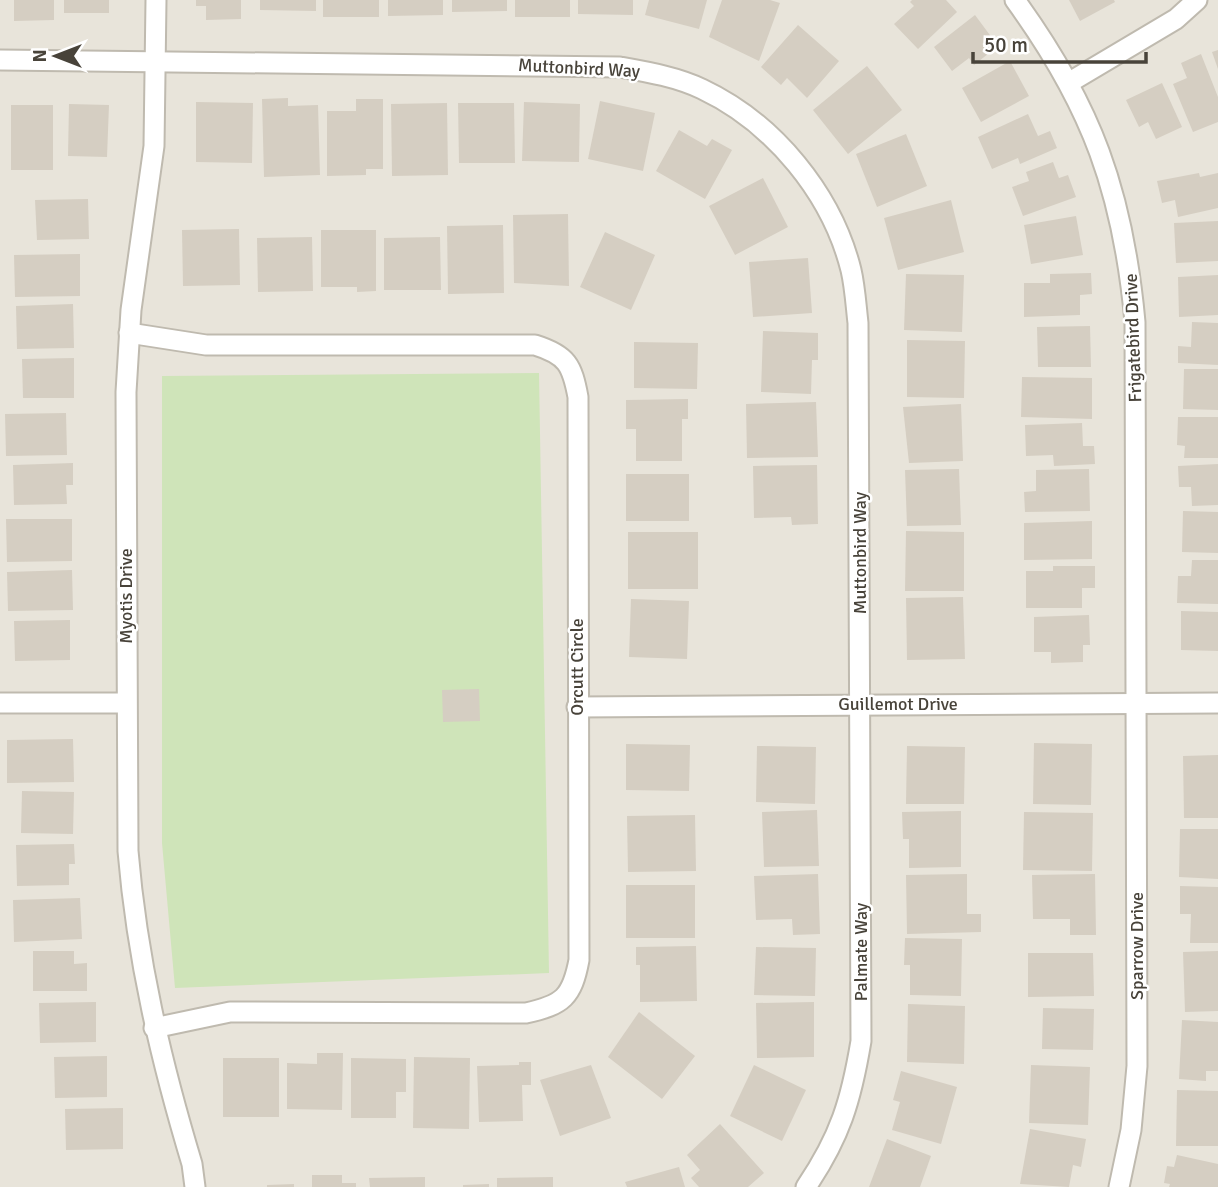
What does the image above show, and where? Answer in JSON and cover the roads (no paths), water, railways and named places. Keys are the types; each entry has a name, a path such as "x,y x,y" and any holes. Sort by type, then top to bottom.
{"street":[{"name":"Myotis Drive","path":"156,0 155,146 130,333 126,392 129,863 133,910 154,1028 192,1164 195,1187"},
{"name":"Frigatebird Drive","path":"1015,0 1070,82 1104,158 1130,259 1135,322 1137,703"},
{"path":"1070,82 1176,19 1197,0"},
{"name":"Muttonbird Way","path":"0,60 620,67 659,74 703,90 743,115 778,143 811,181 834,224 851,271 858,323 861,704"},
{"name":"Orcutt Circle","path":"130,333 206,345 535,345 566,360 573,374 578,397 579,960 575,983 563,1001 548,1009 526,1013 230,1012 154,1028"},
{"path":"0,703 126,703"},
{"name":"Sparrow Drive","path":"1119,1187 1131,1130 1137,1066 1137,703"},
{"name":"Guillemot Drive","path":"577,707 1218,703"},
{"name":"Palmate Way","path":"806,1187 830,1151 848,1105 862,1041 861,704"}]}
